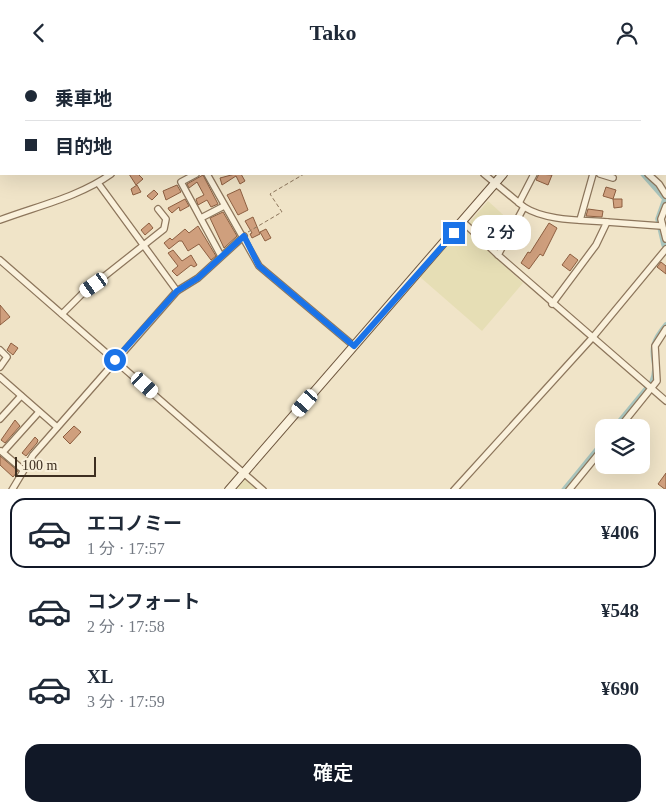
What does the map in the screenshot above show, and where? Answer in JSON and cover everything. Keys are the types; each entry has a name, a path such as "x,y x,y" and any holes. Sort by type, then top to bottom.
{"street":[{"path":"0,220 98,183 110,175"},
{"path":"194,175 181,181 221,256"},
{"path":"208,175 224,206 244,236 259,266 354,346"},
{"path":"485,175 532,212 580,220 660,227"},
{"path":"229,489 502,175"},
{"path":"519,203 533,175"},
{"path":"580,220 593,175"},
{"path":"602,175 609,179"},
{"path":"649,175 659,184 666,195"},
{"path":"98,183 177,291"},
{"path":"201,218 224,206"},
{"path":"666,206 660,227 666,239"},
{"path":"498,255 524,207"},
{"path":"62,314 82,294 106,277 142,245 149,243 164,229 167,223 166,219 158,209"},
{"path":"463,222 552,304 594,337 666,401"},
{"path":"552,304 596,245 606,222"},
{"path":"12,489 22,469 57,427 177,291 198,278 244,236"},
{"path":"454,489 594,337 666,249"},
{"path":"0,260 263,489"},
{"path":"626,419 656,381 655,346 666,329"},
{"path":"0,350 8,357 0,367"},
{"path":"0,377 57,427"},
{"path":"0,419 21,396"},
{"path":"22,469 1,451 39,412"},
{"path":"569,489 595,458"}],"path":[{"path":"244,236 282,212 270,193 302,175"}],"shaded area":[{"path":"488,201 511,222 492,244 469,223"},
{"path":"463,228 523,283 482,331 420,277"},
{"path":"246,475 261,489 235,489"}],"building":[{"path":"130,175 139,175 143,179 136,185"},
{"path":"203,175 218,204 211,207 207,200 198,205 196,199 204,195 197,182 189,188 187,184"},
{"path":"242,175 245,181 240,184 236,176 222,185 220,178"},
{"path":"538,175 552,175 548,185 536,180"},
{"path":"137,185 141,192 133,195 131,189"},
{"path":"177,185 181,192 166,200 163,191"},
{"path":"606,187 616,190 613,199 603,196"},
{"path":"240,189 248,210 238,215 227,195"},
{"path":"154,190 158,194 152,200 147,196"},
{"path":"185,199 189,206 180,211 179,207 172,213 169,210 168,208"},
{"path":"613,199 622,199 622,207 614,208"},
{"path":"588,209 603,211 602,217 586,216"},
{"path":"223,212 237,236 224,248 210,218"},
{"path":"253,217 260,234 252,238 250,234 252,233 245,221"},
{"path":"149,223 153,228 145,235 141,230"},
{"path":"549,223 557,228 543,256 540,254 529,269 521,263 528,252 530,253"},
{"path":"198,226 216,256 211,260 199,244 188,251 182,241 179,241 169,249 164,243 170,238 172,240 185,229 189,233"},
{"path":"266,229 271,238 265,241 260,232"},
{"path":"173,250 182,261 191,255 197,265 194,267 191,265 177,276 172,271 178,266 168,253"},
{"path":"570,254 578,260 570,271 562,265"},
{"path":"661,262 666,266 666,274 657,267"},
{"path":"0,305 10,317 0,325"},
{"path":"11,343 18,348 13,355 7,350"},
{"path":"15,420 20,426 5,443 1,440"},
{"path":"74,426 81,432 70,444 63,437"},
{"path":"35,437 38,440 37,443 26,456 22,453"},
{"path":"0,456 18,471 13,477 0,465"},
{"path":"666,473 666,489 658,484"}],"waterway":[{"path":"644,175 665,199 658,219 664,245"},
{"path":"622,419 652,382 655,367 653,350 659,335 666,325"},
{"path":"565,489 595,452"}],"route":[{"path":"115,360 177,291 188,286 198,278 244,236 259,266 319,319 354,346 454,233"}]}
